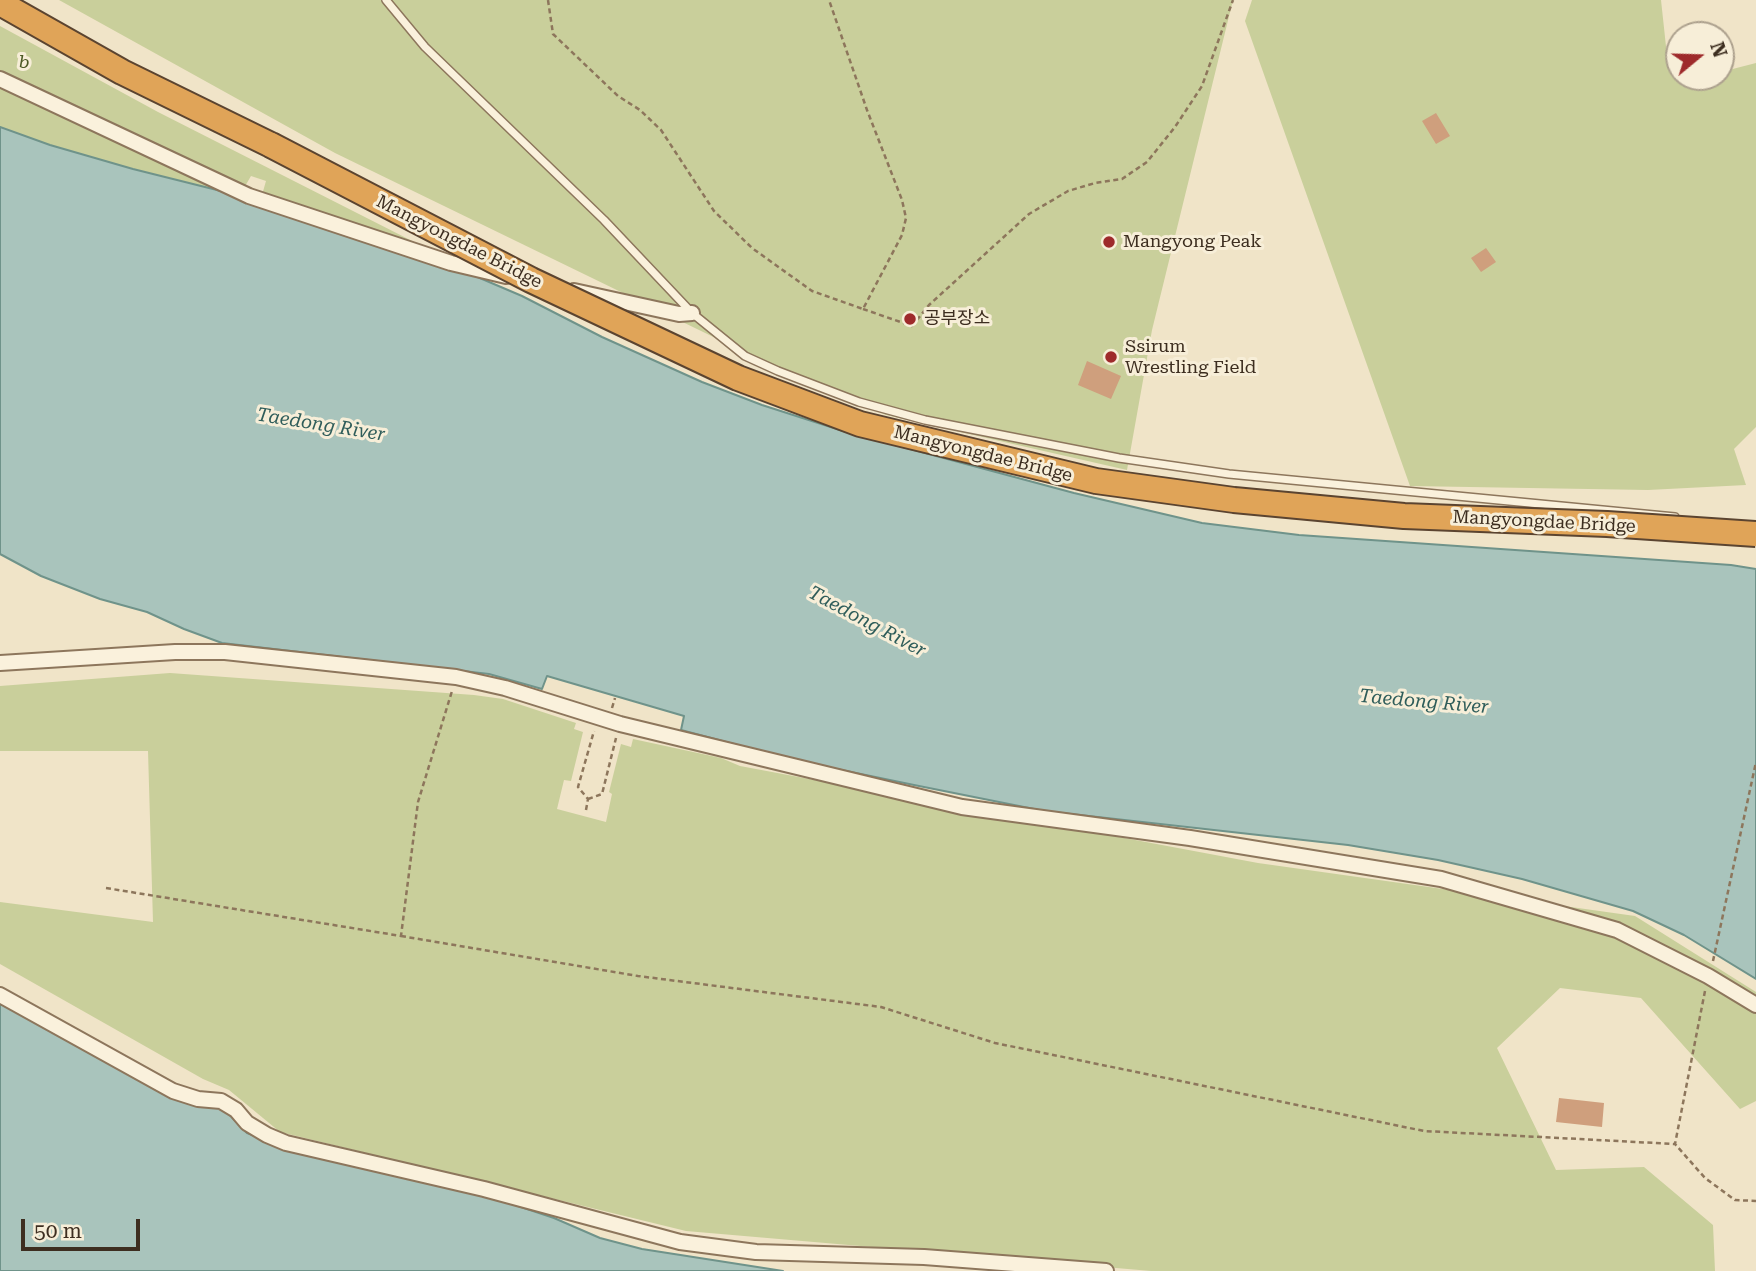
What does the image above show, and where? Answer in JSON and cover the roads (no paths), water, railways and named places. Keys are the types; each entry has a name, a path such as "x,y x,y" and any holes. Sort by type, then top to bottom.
{"highway":[{"name":"Mangyongdae Bridge","path":"0,3 122,72 271,145 531,280 738,378 860,424 1097,481 1234,500 1404,516 1607,524 1756,534"}],"street":[{"path":"0,79 248,195 451,263 679,314 692,313"},
{"path":"0,663 175,652 225,652 456,677 505,688 620,724 962,807 1190,838 1441,879 1617,930 1708,976 1756,1005"},
{"path":"0,995 173,1091 198,1099 221,1101 236,1110 247,1123 286,1143 484,1189 680,1242 756,1252 924,1257 1106,1271"}],"lane":[{"path":"386,0 425,47 604,220 692,313 745,356 778,371 859,402 925,420 1119,458 1229,474 1680,517"},
{"path":"1731,523 1756,525"}],"water":[{"name":"Taedong River","path":"0,127 50,145 289,211 461,270 522,296 602,337 702,382 762,405 843,431 1074,493 1202,523 1299,535 1731,565 1756,569 1756,979 1684,935 1633,911 1522,879 1438,860 1348,845 1044,811 914,785 798,761 681,730 684,716 547,676 542,689 489,674 222,643 147,612 100,599 41,576 0,554"},
{"path":"0,1000 222,1107 247,1133 277,1144 497,1199 554,1218 600,1238 642,1249 783,1271 0,1271"}],"place":[{"name":"Mangyong Peak","path":"1109,242"},
{"name":"공부장소","path":"910,319"},
{"name":"Ssirum Wrestling Field","path":"1111,357"}],"park label":[{"name":"b","path":"24,63"}]}
